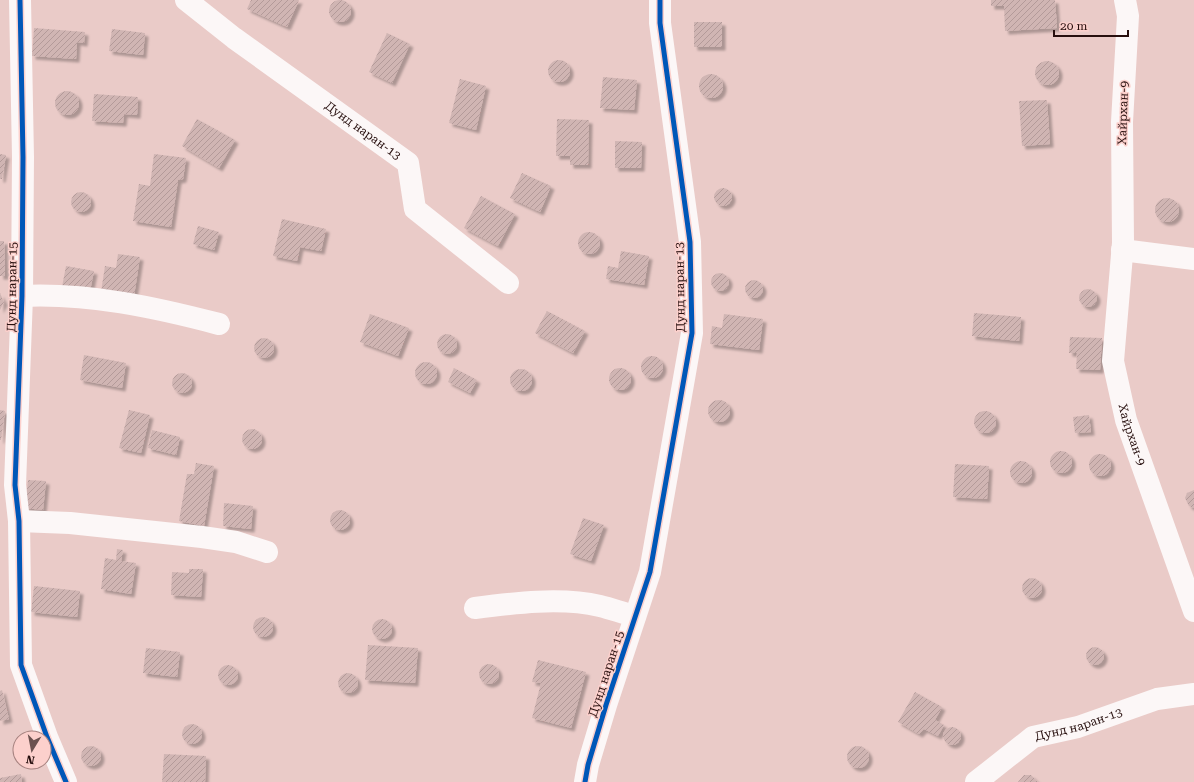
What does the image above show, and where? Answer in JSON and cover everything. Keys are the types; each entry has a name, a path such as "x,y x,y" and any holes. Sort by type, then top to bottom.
{"street":[{"name":"Дунд наран-15","path":"20,0 23,157 22,296 15,485 19,521 22,665 47,737 66,782"},
{"name":"Дунд наран-13","path":"186,0 234,38 408,163 415,209 508,283"},
{"name":"Дунд наран-13","path":"650,572 692,333 690,242 660,23 660,0"},
{"name":"Хайрхан-9","path":"1125,0 1128,16 1122,122 1122,250 1113,361 1126,420 1194,611"},
{"path":"1122,250 1194,259"},
{"name":"Дунд наран-15","path":"22,296 43,295 107,300 162,309 219,324"},
{"path":"19,521 70,523 202,537 236,542 267,552"},
{"name":"Дунд наран-15","path":"585,782 588,765 606,706 650,572"},
{"path":"475,608 509,604 556,602 599,606 635,616"},
{"name":"Дунд наран-13","path":"976,782 1033,737 1078,727 1157,699 1194,694"}],"building":[{"path":"251,0 299,0 287,27 247,9"},
{"path":"340,0 348,3 351,11 348,19 340,22 332,19 329,11 332,3"},
{"path":"991,0 1055,0 1057,28 1005,31 1004,6 991,6"},
{"path":"694,22 722,22 722,47 694,47"},
{"path":"34,28 85,32 84,43 77,42 76,59 32,56"},
{"path":"112,29 145,33 143,55 109,51"},
{"path":"387,33 410,44 392,83 369,72"},
{"path":"555,60 563,60 570,67 570,75 563,82 555,82 548,75 548,67"},
{"path":"1047,61 1055,65 1059,73 1055,81 1047,85 1039,81 1035,73 1039,65"},
{"path":"711,74 719,78 723,86 719,94 711,98 703,94 699,86 703,78"},
{"path":"603,77 637,80 634,110 600,108"},
{"path":"460,79 486,86 476,130 449,123"},
{"path":"67,91 76,94 79,103 76,112 67,115 58,112 55,103 58,94"},
{"path":"94,94 138,97 137,115 124,114 123,123 92,121"},
{"path":"1047,100 1050,144 1022,146 1019,101"},
{"path":"197,119 235,140 219,168 182,146"},
{"path":"557,119 589,120 588,165 570,165 570,156 556,156"},
{"path":"615,141 642,142 641,168 615,168"},
{"path":"0,154 6,155 2,179 0,179"},
{"path":"154,154 186,158 183,179 178,180 171,227 133,221 139,184 150,186"},
{"path":"522,173 551,186 540,212 510,198"},
{"path":"723,188 727,189 731,193 731,201 727,205 723,206 719,205 715,201 714,197 715,193 719,189"},
{"path":"77,192 85,192 91,198 91,206 85,212 77,212 71,206 71,198"},
{"path":"481,196 515,214 498,246 464,228"},
{"path":"1167,198 1176,201 1179,210 1176,219 1167,222 1158,219 1155,210 1158,201"},
{"path":"282,219 326,229 321,251 300,247 297,261 273,256"},
{"path":"198,226 219,232 214,250 193,244"},
{"path":"589,232 597,235 600,243 597,251 589,254 581,251 578,243 581,235"},
{"path":"0,241 4,241 5,276 0,276"},
{"path":"621,251 649,256 644,285 606,279 608,266 618,268"},
{"path":"118,254 140,257 134,296 101,292 105,266 116,268"},
{"path":"66,266 94,271 90,291 62,287"},
{"path":"720,273 724,274 728,278 728,286 724,290 720,291 716,290 712,286 711,282 712,278 716,274"},
{"path":"754,280 760,283 763,289 760,295 754,298 748,295 745,289 748,283"},
{"path":"1088,289 1092,290 1096,294 1096,302 1092,306 1088,307 1084,306 1080,302 1079,298 1080,294 1084,290"},
{"path":"0,293 4,302 0,310"},
{"path":"547,311 585,331 573,353 535,333"},
{"path":"974,313 1021,317 1019,341 972,336"},
{"path":"370,314 409,328 398,356 360,342"},
{"path":"724,314 763,319 759,350 710,344 712,326 722,328"},
{"path":"443,334 451,334 457,340 457,348 451,354 443,354 437,348 437,340"},
{"path":"1070,337 1102,338 1100,370 1076,369 1077,353 1069,353"},
{"path":"260,338 268,338 274,344 274,352 268,358 260,358 254,352 254,344"},
{"path":"84,355 126,363 122,388 80,380"},
{"path":"652,356 660,359 663,367 660,375 652,378 644,375 641,367 644,359"},
{"path":"426,362 434,365 437,373 434,381 426,384 418,381 415,373 418,365"},
{"path":"454,368 477,380 470,393 448,382"},
{"path":"620,368 624,369 630,375 630,383 624,389 620,390 616,389 610,383 609,379 610,375 616,369"},
{"path":"521,369 529,372 532,380 529,388 521,391 513,388 510,380 513,372"},
{"path":"178,373 186,373 192,379 192,387 186,393 178,393 172,387 172,379"},
{"path":"719,400 727,403 730,411 727,419 719,422 711,419 708,411 711,403"},
{"path":"0,410 5,411 1,440 0,440"},
{"path":"129,410 150,415 141,453 119,448"},
{"path":"985,411 989,412 995,418 995,426 989,432 985,433 981,432 975,426 974,422 975,418 981,412"},
{"path":"1089,415 1091,432 1075,433 1073,417"},
{"path":"248,429 256,429 262,435 262,443 256,449 248,449 242,443 242,435"},
{"path":"152,430 180,437 176,455 148,448"},
{"path":"1061,451 1069,454 1072,462 1069,470 1061,473 1053,470 1050,462 1053,454"},
{"path":"1100,454 1104,455 1110,461 1110,469 1104,475 1100,476 1096,475 1090,469 1089,465 1090,461 1096,455"},
{"path":"1021,461 1029,464 1032,472 1029,480 1021,483 1013,480 1010,472 1013,464"},
{"path":"196,463 214,466 204,526 179,521 187,474 194,474"},
{"path":"955,464 989,466 987,499 953,497"},
{"path":"28,480 46,481 43,510 25,508"},
{"path":"1194,490 1194,508 1189,506 1185,498 1187,493"},
{"path":"224,503 253,506 251,529 223,526"},
{"path":"336,510 344,510 350,516 350,524 344,530 336,530 330,524 330,516"},
{"path":"583,518 604,525 591,561 570,554"},
{"path":"117,549 123,550 121,561 136,563 131,594 101,589 105,558 116,560"},
{"path":"189,569 203,569 201,597 171,595 172,572 189,573"},
{"path":"1032,578 1039,581 1042,588 1039,595 1032,598 1025,595 1022,588 1025,581"},
{"path":"34,586 80,591 77,617 31,612"},
{"path":"259,617 267,617 273,623 273,631 267,637 259,637 253,631 253,623"},
{"path":"378,619 386,619 392,625 392,633 386,639 378,639 372,633 372,625"},
{"path":"368,645 418,648 415,683 365,680"},
{"path":"1095,647 1101,650 1104,656 1101,662 1095,665 1089,662 1086,656 1089,650"},
{"path":"146,648 180,652 177,677 143,673"},
{"path":"538,660 586,672 571,728 532,718 541,683 532,682"},
{"path":"485,664 493,664 499,670 499,678 493,684 485,684 479,678 479,670"},
{"path":"224,665 232,665 238,671 238,679 232,685 224,685 218,679 218,671"},
{"path":"344,673 352,673 358,679 358,687 352,693 344,693 338,687 338,679"},
{"path":"2,690 9,719 0,721 0,691"},
{"path":"915,692 942,707 935,720 944,725 938,736 924,729 919,734 898,722"},
{"path":"188,724 196,724 202,730 202,738 196,744 188,744 182,738 182,730"},
{"path":"952,727 958,730 961,736 958,742 952,745 946,742 943,736 946,730"},
{"path":"87,746 95,746 101,752 101,760 95,766 87,766 81,760 81,752"},
{"path":"858,746 866,749 869,757 866,765 858,768 850,765 847,757 850,749"},
{"path":"164,754 206,756 205,782 162,782"},
{"path":"21,774 22,782 0,782 0,778"},
{"path":"1024,775 1031,775 1038,782 1018,782"}],"cycle path":[{"path":"20,0 23,157 22,296 15,485 19,521 21,665 47,737 66,782"},
{"path":"585,782 588,765 606,705 650,572 692,333 690,242 660,23 660,0"}]}
